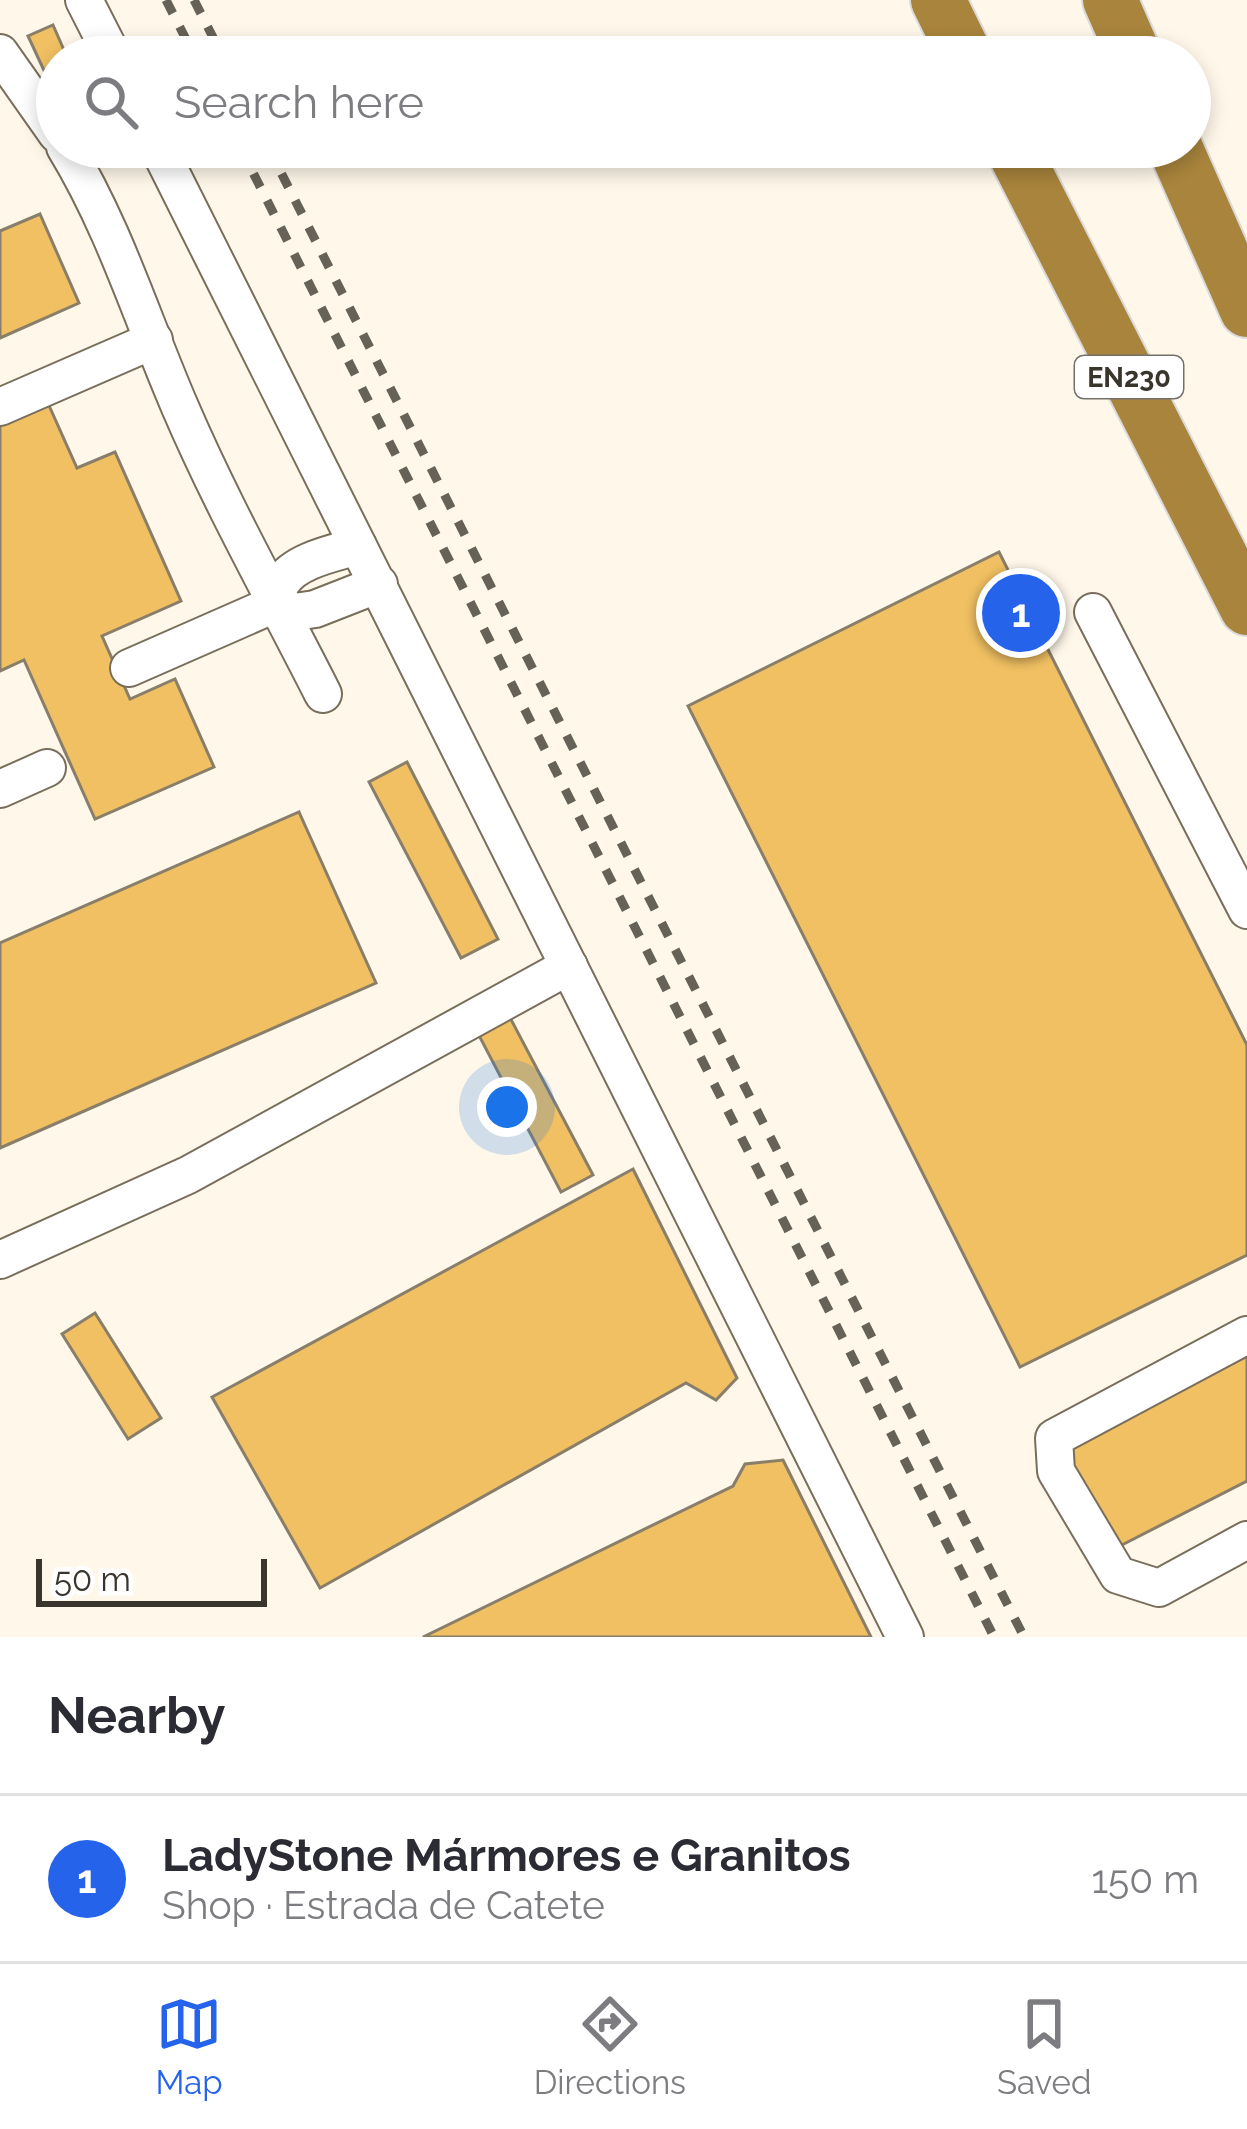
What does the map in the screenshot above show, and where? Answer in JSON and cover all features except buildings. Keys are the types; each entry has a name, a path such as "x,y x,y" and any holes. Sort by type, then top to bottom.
{"highway":[{"path":"938,0 957,36"},
{"path":"967,0 968,36"},
{"path":"1110,1 1126,36"},
{"name":"EN230","path":"1023,168 1247,608"},
{"path":"1184,168 1247,310"}],"street":[{"path":"84,0 102,36"},
{"path":"0,52 36,104"},
{"path":"79,168 123,260 200,453 322,694"},
{"path":"169,168 905,1637"},
{"path":"0,406 154,340"},
{"path":"277,603 282,583 295,570 358,546"},
{"path":"129,668 277,603 296,612 315,609 379,584"},
{"path":"1093,611 1247,910"},
{"path":"0,788 47,768"},
{"path":"0,1260 188,1175 569,966"},
{"path":"1247,1335 1054,1438 1056,1471 1118,1575 1159,1588 1247,1540"}],"railway":[{"path":"166,0 184,36"},
{"path":"194,0 212,36"},
{"path":"251,168 994,1637"},
{"path":"279,168 1024,1637"}],"place":[{"name":"LadyStone Mármores e Granitos","path":"1021,613"}]}
